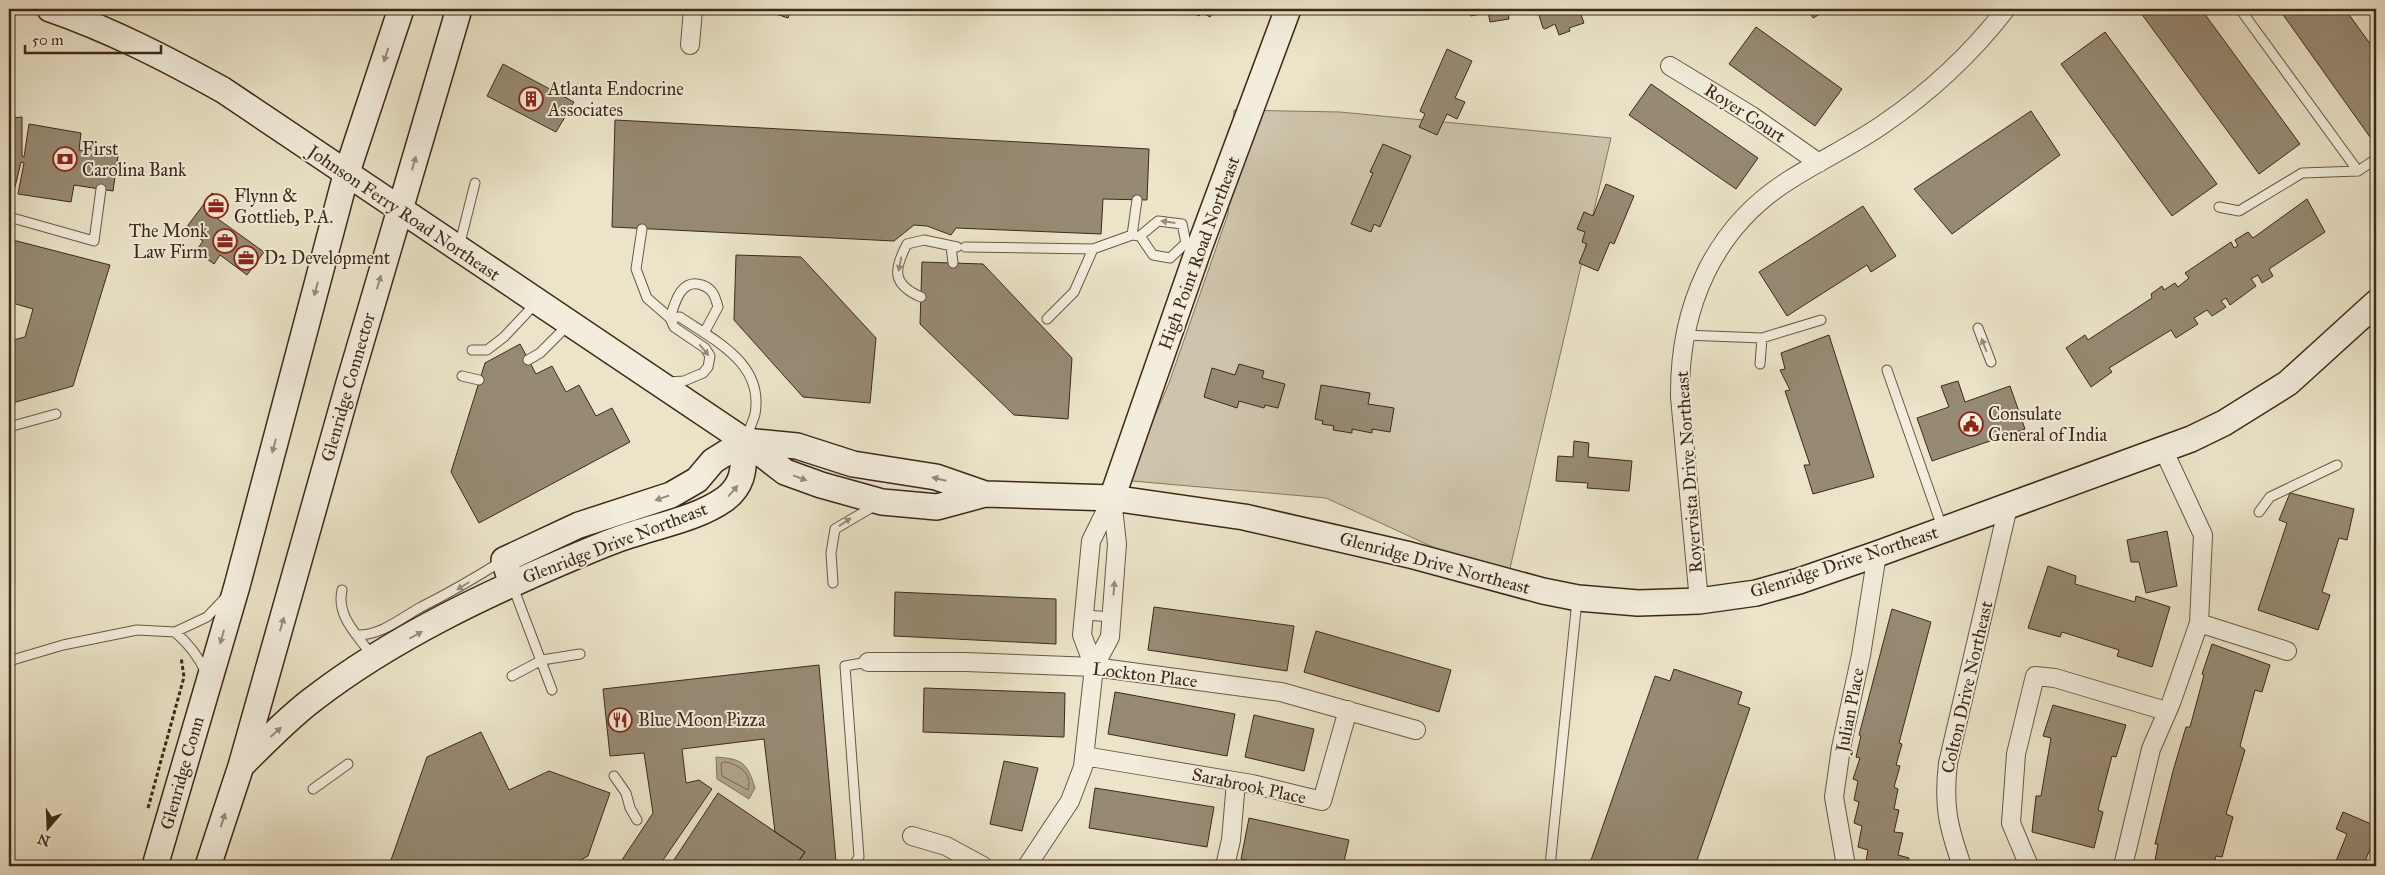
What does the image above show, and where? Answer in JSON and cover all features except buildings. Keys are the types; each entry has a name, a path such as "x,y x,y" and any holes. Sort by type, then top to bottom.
{"main road":[{"name":"Johnson Ferry Road Northeast","path":"50,9 89,22 157,53 223,90 536,303 660,384 745,442 785,472 821,486 882,502 937,507 985,494 1112,498"},
{"path":"209,679 237,586 346,175 401,9"},
{"name":"Glenridge Connector","path":"241,766 349,383 459,9"},
{"name":"High Point Road Northeast","path":"1112,498 1193,245 1288,9"},
{"name":"Glenridge Drive Northeast","path":"1112,498 1226,514 1311,531 1410,555 1499,581 1578,598 1638,603 1699,601 1756,593 1878,554 2008,507 2163,449 2224,423 2288,383 2376,303"},
{"name":"Johnson Ferry Road Northeast","path":"745,442 797,446 853,464 936,477 985,494"},
{"name":"Glenridge Drive Northeast","path":"208,866 241,766 273,733 312,700 373,658 444,618 512,584 632,534 689,517 726,499 743,479 745,442"},
{"name":"Glenridge Drive Northeast","path":"504,560 579,525 672,495 697,480 713,461 745,442"},
{"path":"504,560 512,584"},
{"name":"Glenridge Conn","path":"155,866 209,679"}],"street":[{"path":"690,45 693,9"},
{"name":"Royervista Drive Northeast","path":"1699,601 1680,397 1680,368 1684,335 1699,285 1710,263 1736,226 1768,195 1791,178 1883,124 1921,95 1958,62 2006,9"},
{"name":"Royer Court","path":"1670,66 1752,116 1819,163"},
{"path":"2124,866 2151,749 2199,623 2203,535 2163,449"},
{"path":"1094,667 1082,635 1091,541 1112,498"},
{"path":"1027,866 1070,801 1082,767 1094,667 1110,637 1117,544 1112,498"},
{"name":"Colton Drive Northeast","path":"1962,866 1945,809 1948,763 2008,507"},
{"name":"Julian Place","path":"1846,866 1834,797 1841,748 1861,656 1878,554"},
{"path":"2199,623 2287,651"},
{"name":"Lockton Place","path":"868,662 965,662 1094,667 1281,692 1416,730"},
{"path":"2029,866 2011,823 2016,754 2035,676 2055,678 2166,711"},
{"name":"Sarabrook Place","path":"1084,756 1236,782 1322,801 1348,710"},
{"path":"1225,866 1231,840 1236,782"},
{"path":"912,836 946,846 984,866"}],"lane":[{"path":"2240,9 2358,172"},
{"path":"2219,208 2239,211 2302,173 2358,172 2376,160"},
{"path":"458,249 475,183"},
{"path":"9,217 94,241 101,189"},
{"path":"921,296 906,290 898,279 898,261 907,244 924,240 957,247 1093,249 1136,236 1158,221 1182,224 1193,245 1170,258 1153,255 1136,236 1137,200"},
{"path":"642,229 636,269 640,284 647,298 670,318 674,327 706,348 710,361 703,373 697,376 660,384"},
{"path":"954,263 957,247"},
{"path":"1046,319 1074,292 1093,249"},
{"path":"670,318 680,293 686,286 695,283 707,287 715,295 718,307 704,333"},
{"path":"472,350 486,350 504,337 536,303"},
{"path":"670,318 680,317 733,352 753,378 755,413 745,442"},
{"path":"1684,335 1762,338 1821,320"},
{"path":"528,360 540,353 568,324"},
{"path":"1978,328 1991,362"},
{"path":"1760,364 1762,338"},
{"path":"1887,370 1943,530"},
{"path":"462,376 479,380"},
{"path":"9,427 56,414"},
{"path":"2259,512 2270,497 2338,465"},
{"path":"833,583 831,553 835,529 858,513 882,502"},
{"path":"358,635 368,635 391,625 457,590 504,560"},
{"path":"512,584 552,690"},
{"path":"9,661 63,645 136,630 175,632 207,617 237,586"},
{"path":"342,590 340,599 346,622 358,635 373,658"},
{"path":"1550,866 1578,598"},
{"path":"1085,615 1112,617"},
{"path":"175,632 185,640 201,661 209,679"},
{"path":"512,676 542,660 580,654"},
{"path":"853,866 859,856 845,666 868,662"},
{"path":"313,789 348,764"},
{"path":"614,776 626,793 630,808 637,820"}],"path":[{"path":"147,810 184,677 181,654 185,640"}],"shaded area":[{"path":"1234,110 1340,112 1611,138 1507,581 1326,498 1132,481 1139,453 1169,383 1228,214"}],"water":[{"path":"716,757 738,761 746,767 755,788 749,799 717,779"}],"place":[{"name":"Atlanta Endocrine Associates","path":"531,99"},
{"name":"First Carolina Bank","path":"65,159"},
{"name":"Flynn & Gottlieb, P.A.","path":"216,206"},
{"name":"The Monk Law Firm","path":"225,241"},
{"name":"D2 Development","path":"246,258"},
{"name":"Consulate General of India","path":"1971,424"},
{"name":"Blue Moon Pizza","path":"620,720"}]}
